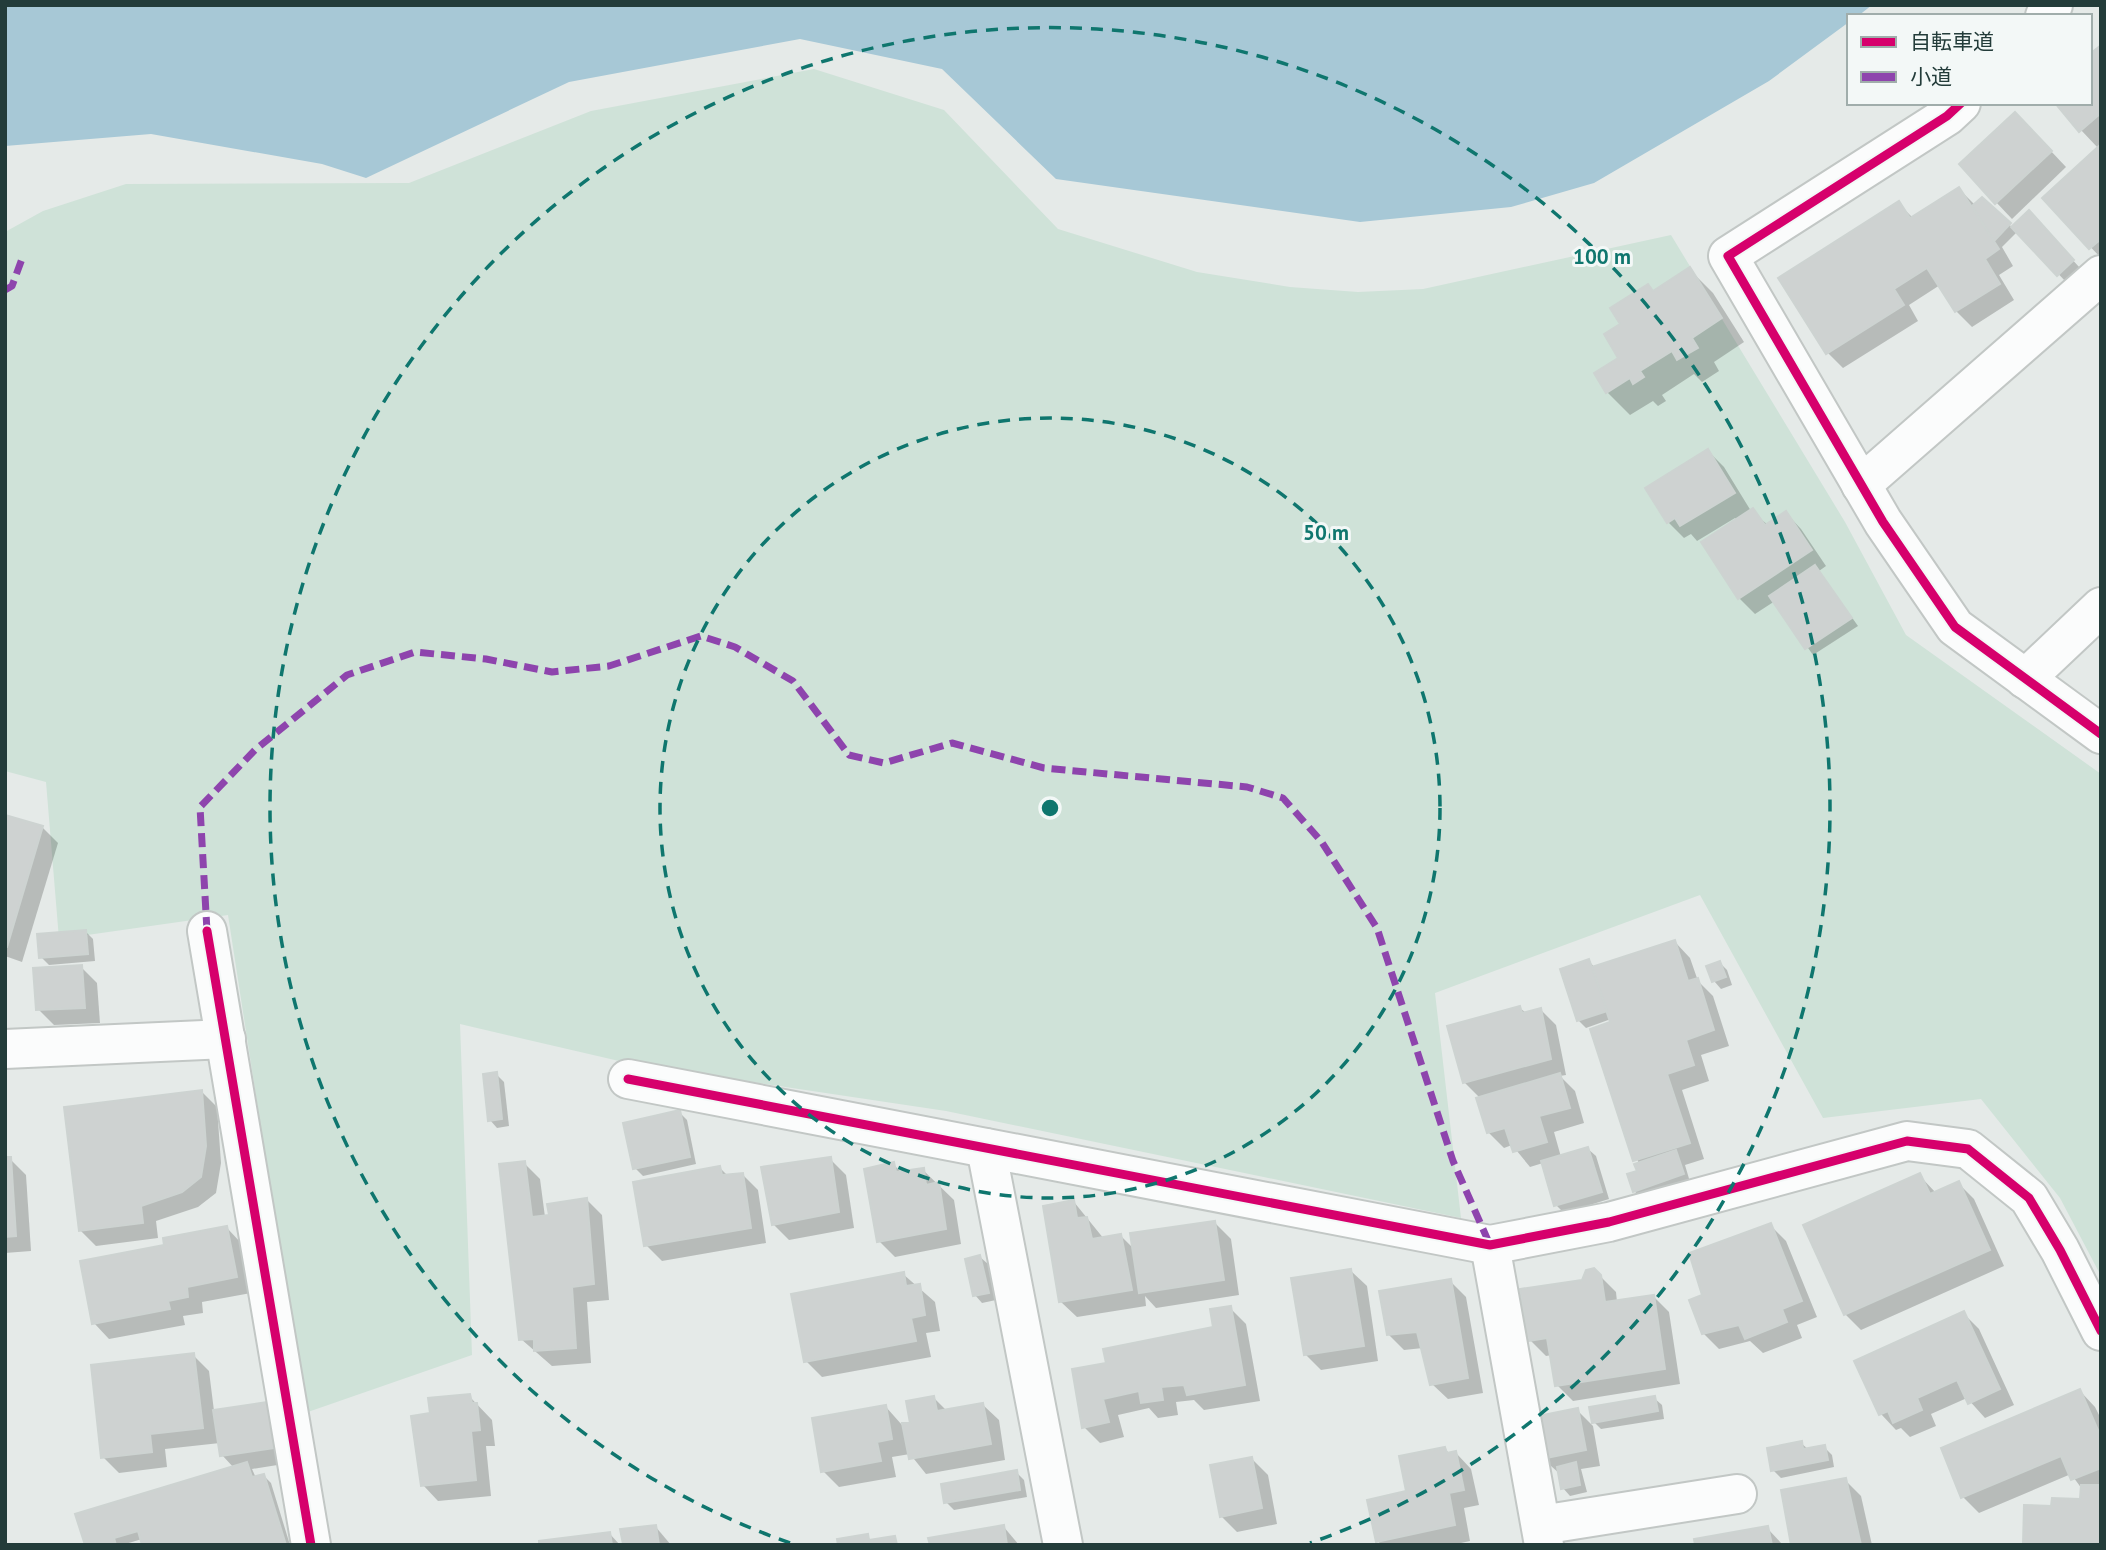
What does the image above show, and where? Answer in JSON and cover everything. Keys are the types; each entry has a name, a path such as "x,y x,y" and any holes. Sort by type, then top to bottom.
{"street":[{"path":"1959,105 1947,116 1728,256 1861,485 1955,627 2101,734"},
{"path":"1861,485 2101,275"},
{"path":"2025,679 2101,607"},
{"path":"207,931 311,1545"},
{"path":"5,1049 226,1039"},
{"path":"628,1079 1490,1245 1609,1222 1907,1141 1968,1149 2029,1198 2060,1250 2101,1331"},
{"path":"986,1148 1063,1545"},
{"path":"1490,1245 1543,1535 1737,1494"}],"green space":[{"path":"814,69 944,110 1058,229 1197,272 1290,287 1358,292 1423,289 1671,235 1845,522 1906,635 2101,774 2101,1276 2060,1198 1981,1099 1823,1118 1700,895 1435,993 1461,1218 946,1111 632,1064 460,1024 472,1355 305,1413 228,915 59,939 46,782 5,771 5,232 43,211 126,184 409,183 591,111"}],"water":[{"path":"5,5 1872,5 1861,14 1847,14 1847,23 1769,81 1594,183 1511,207 1360,222 1056,179 942,69 800,39 569,82 366,178 322,164 151,134 5,146"}],"building":[{"path":"2101,45 2101,113 2079,132 2057,105 2092,105 2092,52"},
{"path":"2015,112 2052,151 1995,204 1959,164"},
{"path":"2101,144 2101,239 2089,249 2042,198"},
{"path":"1959,187 1999,249 1985,259 2000,284 1955,312 1927,268 1894,289 1904,305 1826,354 1778,278 1899,201 1910,218"},
{"path":"1982,197 2011,223 1994,241 1972,206"},
{"path":"2029,210 2074,260 2057,276 2011,227"},
{"path":"1690,267 1722,318 1692,338 1698,348 1677,360 1672,351 1640,371 1644,377 1633,384 1630,378 1606,393 1594,373 1618,358 1604,334 1620,324 1610,308 1648,284 1653,291"},
{"path":"1708,449 1735,493 1680,526 1675,518 1667,523 1645,488"},
{"path":"1753,508 1765,525 1786,511 1812,550 1738,599 1701,542"},
{"path":"1815,565 1852,618 1805,649 1769,596"},
{"path":"5,815 43,826 7,947 5,947"},
{"path":"86,930 88,954 39,958 37,934"},
{"path":"1675,940 1688,981 1698,978 1714,1030 1686,1040 1694,1065 1667,1074 1690,1143 1633,1161 1590,1029 1610,1022 1592,967"},
{"path":"1589,959 1607,1011 1577,1021 1560,969"},
{"path":"1720,961 1726,977 1712,982 1706,966"},
{"path":"82,965 85,1008 36,1010 33,968"},
{"path":"1520,1006 1522,1013 1541,1008 1551,1059 1463,1083 1447,1026"},
{"path":"497,1072 502,1119 488,1121 483,1074"},
{"path":"1560,1073 1570,1108 1539,1116 1547,1142 1513,1152 1505,1128 1487,1133 1476,1098"},
{"path":"202,1090 206,1146 201,1177 182,1192 141,1206 143,1223 79,1231 64,1107"},
{"path":"680,1110 690,1157 633,1169 623,1123"},
{"path":"1588,1147 1602,1192 1554,1206 1541,1161"},
{"path":"1676,1150 1684,1174 1633,1192 1627,1174 1637,1171 1634,1164"},
{"path":"5,1157 11,1157 16,1236 5,1237"},
{"path":"831,1157 839,1212 772,1225 761,1167"},
{"path":"525,1161 532,1217 549,1215 547,1204 587,1198 594,1284 572,1287 576,1348 534,1351 534,1339 519,1340 499,1164"},
{"path":"894,1162 896,1172 924,1168 926,1185 939,1182 946,1229 877,1242 864,1169"},
{"path":"720,1166 722,1175 743,1173 751,1228 644,1246 633,1182"},
{"path":"1920,1173 1930,1194 1959,1181 1990,1250 1844,1315 1803,1225"},
{"path":"1074,1200 1077,1218 1087,1217 1092,1239 1121,1234 1132,1290 1059,1302 1043,1206"},
{"path":"1215,1221 1224,1280 1139,1293 1130,1233"},
{"path":"1771,1223 1802,1301 1782,1309 1787,1322 1745,1339 1739,1325 1702,1334 1689,1300 1702,1295 1689,1253"},
{"path":"227,1226 237,1277 187,1287 188,1297 168,1301 170,1309 92,1324 80,1261 164,1245 163,1238"},
{"path":"980,1255 989,1293 973,1296 965,1259"},
{"path":"1594,1268 1601,1275 1605,1302 1654,1295 1665,1369 1555,1386 1547,1338 1528,1341 1520,1289 1582,1280 1586,1270"},
{"path":"1351,1269 1364,1346 1304,1355 1291,1278"},
{"path":"904,1272 906,1286 920,1284 925,1315 911,1318 916,1341 804,1362 791,1294"},
{"path":"1451,1279 1468,1378 1430,1385 1417,1332 1387,1335 1379,1291"},
{"path":"1231,1306 1245,1385 1187,1395 1184,1385 1161,1387 1163,1400 1141,1403 1139,1391 1103,1399 1109,1422 1082,1428 1072,1369 1106,1363 1103,1349 1213,1327 1210,1309"},
{"path":"1964,1311 2000,1389 1968,1404 1957,1380 1917,1398 1922,1410 1893,1423 1888,1411 1879,1415 1854,1361"},
{"path":"194,1353 203,1428 150,1434 152,1452 101,1458 91,1365"},
{"path":"2080,1389 2101,1437 2101,1468 2071,1480 2061,1456 1961,1498 1941,1448"},
{"path":"470,1394 472,1403 477,1403 480,1430 471,1431 476,1480 421,1486 411,1416 430,1413 428,1398"},
{"path":"934,1396 937,1411 983,1403 991,1444 909,1459 902,1423 910,1423 906,1401"},
{"path":"1655,1396 1658,1411 1592,1423 1589,1407"},
{"path":"268,1402 275,1448 220,1456 213,1410"},
{"path":"886,1405 892,1439 877,1442 881,1461 821,1472 812,1418"},
{"path":"1578,1408 1586,1450 1541,1459 1533,1417"},
{"path":"1802,1441 1803,1449 1825,1445 1828,1460 1771,1471 1767,1448"},
{"path":"1445,1447 1447,1453 1456,1451 1464,1490 1449,1493 1455,1525 1376,1542 1367,1500 1406,1491 1399,1456"},
{"path":"1252,1457 1262,1508 1220,1517 1210,1465"},
{"path":"247,1462 252,1477 264,1474 286,1545 142,1545 138,1531 114,1538 116,1545 85,1545 75,1514"},
{"path":"1576,1462 1580,1485 1561,1489 1557,1467"},
{"path":"1017,1470 1020,1490 944,1503 941,1484"},
{"path":"1846,1478 1861,1545 1791,1545 1781,1490"},
{"path":"2081,1485 2101,1485 2101,1545 2023,1544 2024,1505 2051,1506 2052,1498 2080,1499"},
{"path":"656,1525 659,1545 615,1545 623,1544 620,1529"},
{"path":"1004,1525 1007,1545 930,1545 928,1538"},
{"path":"1768,1526 1772,1545 1695,1545 1694,1539"},
{"path":"610,1532 612,1545 539,1545 539,1541"},
{"path":"868,1534 869,1540 895,1536 897,1545 838,1545 837,1539"}],"marked path":[{"path":"5,290 12,286 23,256"},
{"path":"207,931 200,807 255,750 347,675 415,652 486,659 552,672 609,666 701,636 735,647 793,681 849,755 884,763 952,743 1044,768 1247,787 1283,798 1321,841 1377,928 1453,1161 1490,1245"}],"cycle path":[{"path":"1959,105 1947,116 1728,256 1883,522 1955,627 2101,734"},
{"path":"207,931 311,1545"},
{"path":"628,1079 1490,1245 1609,1222 1907,1141 1968,1149 2029,1198 2060,1250 2101,1331"}]}
